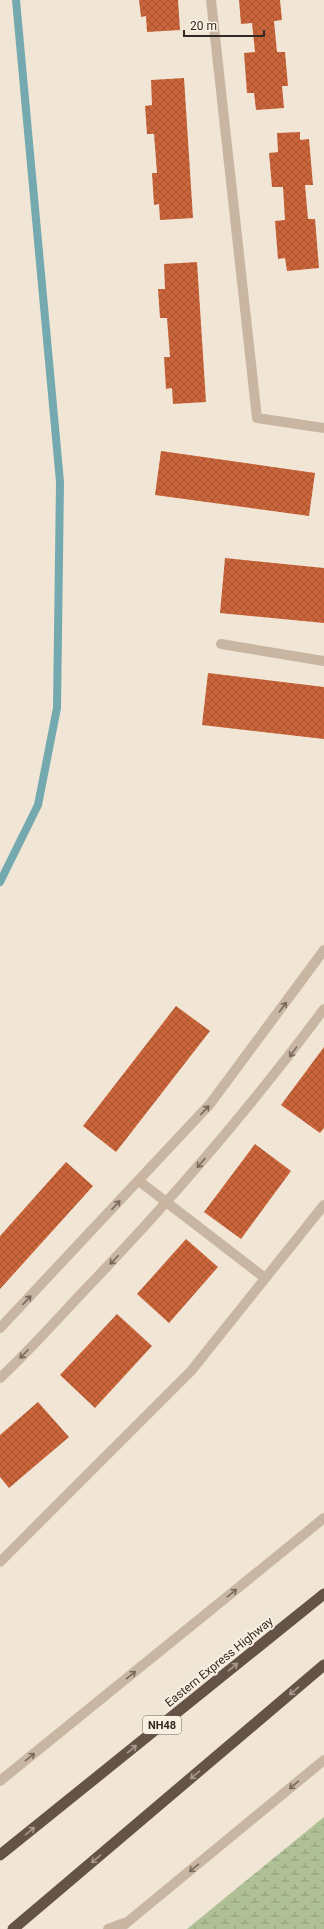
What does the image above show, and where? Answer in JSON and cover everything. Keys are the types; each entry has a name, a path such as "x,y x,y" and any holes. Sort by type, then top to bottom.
{"highway":[{"name":"Eastern Express Highway","path":"0,1855 324,1594"},
{"path":"13,1929 324,1665"}],"street":[{"path":"212,0 257,418 324,428"},
{"path":"221,644 324,661"},
{"path":"0,1328 210,1104 324,950"},
{"path":"0,1378 126,1248 240,1119 286,1061 324,1009"},
{"path":"138,1181 265,1278"},
{"path":"0,1562 191,1371 324,1205"},
{"path":"0,1781 324,1518"},
{"path":"119,1929 324,1760"},
{"path":"108,1929 131,1919"}],"green space":[{"path":"324,1817 324,1929 187,1929"}],"building":[{"path":"139,0 178,0 180,30 147,32 146,16 141,17"},
{"path":"239,0 280,0 282,20 274,21 277,52 285,52 288,86 282,86 284,108 256,110 254,93 247,93 244,53 255,52 252,23 241,24"},
{"path":"184,78 193,218 160,220 159,204 154,205 152,173 157,173 154,134 147,134 145,106 152,105 151,80"},
{"path":"300,132 300,140 309,139 313,185 305,185 308,219 315,219 319,268 287,271 285,258 278,259 275,221 285,220 283,187 272,187 269,153 278,152 277,133"},
{"path":"197,262 206,402 173,404 172,388 166,389 164,357 170,357 167,318 160,318 158,289 165,289 164,264"},
{"path":"161,451 315,473 309,516 155,495"},
{"path":"225,558 324,568 324,623 220,613"},
{"path":"208,673 324,687 324,739 202,725"},
{"path":"176,1006 210,1031 116,1152 83,1126"},
{"path":"324,1047 324,1128 320,1133 281,1105"},
{"path":"255,1144 291,1171 241,1239 204,1212"},
{"path":"66,1162 93,1186 0,1289 0,1236"},
{"path":"186,1239 218,1267 169,1323 137,1294"},
{"path":"117,1314 152,1346 95,1408 60,1375"},
{"path":"38,1402 69,1437 9,1488 0,1477 0,1435"}],"waterway":[{"path":"0,882 38,805 57,708 60,482 16,0"}]}
